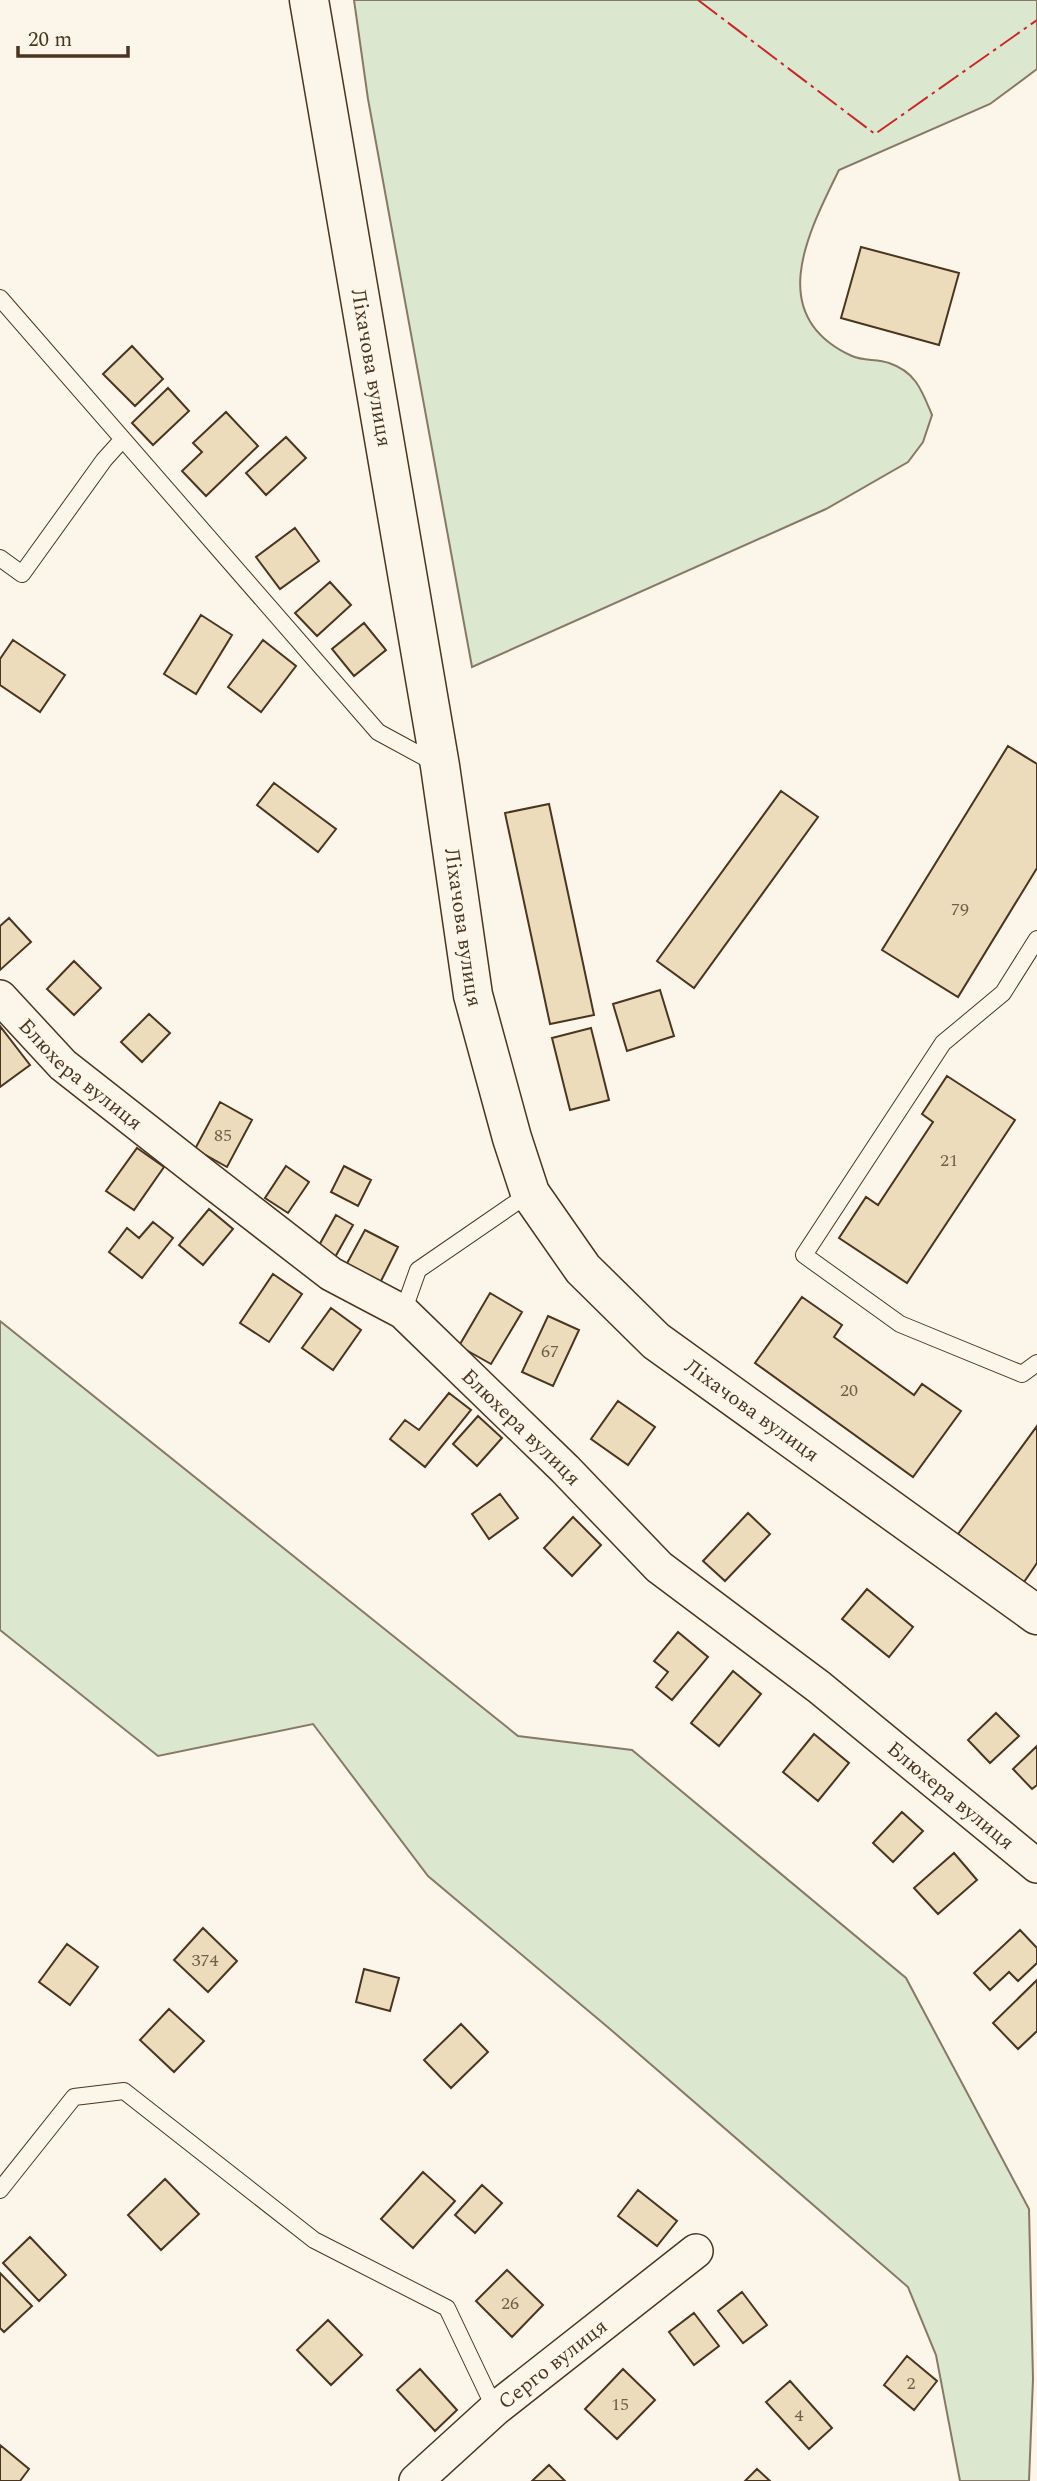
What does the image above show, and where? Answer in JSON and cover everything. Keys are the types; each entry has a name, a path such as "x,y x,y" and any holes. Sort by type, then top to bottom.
{"street":[{"name":"Ліхачова вулиця","path":"309,0 440,766 472,995 530,1193 583,1269 656,1341 1037,1615"},
{"name":"Блюхера вулиця","path":"0,997 63,1065 207,1178 331,1274 403,1312 565,1469 659,1567 820,1687 1037,1866"},
{"name":"Серго вулиця","path":"416,2481 495,2409 695,2252"}],"lane":[{"path":"0,298 378,732 440,766"},
{"path":"0,558 22,574 104,460 122,440"},
{"path":"1037,939 1003,993 943,1043 804,1255 900,1324 1022,1374 1037,1363"},
{"path":"403,1312 418,1270 530,1193"},
{"path":"0,2190 74,2097 124,2091 314,2240 447,2308 495,2409"}],"green space":[{"path":"354,0 1037,0 1037,69 990,104 839,170 806,246 801,272 801,296 808,319 825,339 852,356 889,363 906,372 917,383 925,398 932,415 923,442 908,462 826,509 472,667 368,99"},
{"path":"0,1321 518,1736 632,1750 906,1978 1029,2209 1033,2379 1029,2481 960,2481 936,2355 908,2287 610,2029 428,1876 313,1724 158,1756 0,1630"}],"building":[{"path":"861,247 959,273 939,345 841,318"},
{"path":"132,346 163,379 135,406 103,374"},
{"path":"168,388 189,411 153,445 132,423"},
{"path":"226,412 258,446 206,496 182,471 202,452 193,443"},
{"path":"286,437 306,458 266,495 246,473"},
{"path":"295,528 319,561 280,589 256,557"},
{"path":"330,582 351,605 317,636 295,613"},
{"path":"201,615 232,635 196,694 164,674"},
{"path":"364,623 386,650 354,676 332,649"},
{"path":"13,640 65,675 40,712 0,685 0,659"},
{"path":"263,640 296,666 261,712 228,687"},
{"path":"1008,746 1037,764 1037,868 958,997 882,950"},
{"path":"274,783 336,829 318,852 257,805"},
{"path":"781,791 818,817 694,988 657,961"},
{"path":"549,804 594,1015 550,1024 505,813"},
{"path":"9,918 31,942 0,970 0,926"},
{"path":"74,961 101,988 74,1015 47,989"},
{"path":"660,990 674,1036 627,1051 613,1004"},
{"path":"149,1014 170,1033 142,1062 121,1042"},
{"path":"0,1026 30,1065 0,1087"},
{"path":"591,1028 609,1100 570,1110 552,1038"},
{"path":"947,1076 1015,1120 907,1283 839,1238 866,1197 878,1205 933,1122 922,1114"},
{"path":"220,1102 252,1120 227,1167 195,1149"},
{"path":"137,1148 164,1167 134,1210 106,1191"},
{"path":"286,1166 309,1182 288,1213 265,1198"},
{"path":"344,1166 371,1180 358,1206 331,1192"},
{"path":"209,1209 233,1229 203,1265 179,1245"},
{"path":"336,1215 353,1225 334,1259 317,1249"},
{"path":"153,1222 173,1238 142,1278 109,1252 127,1228 139,1238"},
{"path":"365,1230 398,1247 379,1285 345,1267"},
{"path":"273,1274 302,1294 269,1342 240,1323"},
{"path":"490,1293 522,1312 491,1364 459,1346"},
{"path":"802,1297 842,1325 834,1337 914,1395 922,1384 961,1411 913,1477 755,1363"},
{"path":"331,1308 361,1330 333,1370 302,1348"},
{"path":"548,1316 579,1330 553,1386 522,1372"},
{"path":"449,1393 471,1410 425,1467 390,1439 405,1420 419,1430"},
{"path":"618,1401 655,1427 628,1465 591,1439"},
{"path":"478,1416 502,1438 477,1466 453,1444"},
{"path":"1037,1426 1037,1563 1024,1582 958,1534"},
{"path":"500,1494 518,1518 489,1539 472,1514"},
{"path":"748,1513 770,1534 725,1581 703,1561"},
{"path":"573,1517 601,1545 572,1576 544,1548"},
{"path":"867,1589 913,1627 889,1657 842,1619"},
{"path":"678,1632 708,1657 672,1700 656,1687 668,1672 654,1661"},
{"path":"733,1671 761,1694 719,1746 691,1723"},
{"path":"996,1713 1019,1736 990,1763 968,1740"},
{"path":"814,1734 849,1763 818,1801 783,1772"},
{"path":"1037,1746 1037,1785 1032,1789 1013,1769"},
{"path":"902,1812 923,1831 893,1862 873,1843"},
{"path":"954,1853 977,1880 938,1914 914,1888"},
{"path":"203,1928 237,1961 208,1992 174,1960"},
{"path":"1020,1930 1037,1948 1037,1963 1018,1981 1009,1972 990,1990 974,1973"},
{"path":"67,1944 98,1967 70,2005 39,1982"},
{"path":"364,1969 399,1978 390,2011 356,2002"},
{"path":"1037,1980 1037,2031 1018,2049 993,2023"},
{"path":"169,2009 204,2041 174,2072 140,2040"},
{"path":"461,2024 488,2052 451,2088 424,2060"},
{"path":"423,2172 455,2201 413,2248 381,2219"},
{"path":"165,2179 199,2214 161,2250 128,2215"},
{"path":"482,2185 502,2203 475,2233 455,2215"},
{"path":"638,2190 677,2221 657,2246 618,2216"},
{"path":"30,2237 66,2275 39,2301 3,2263"},
{"path":"507,2270 543,2305 512,2337 476,2301"},
{"path":"0,2273 32,2306 4,2332 0,2328"},
{"path":"742,2292 767,2325 743,2343 718,2311"},
{"path":"694,2313 719,2346 694,2365 669,2332"},
{"path":"328,2320 362,2355 331,2385 297,2350"},
{"path":"907,2356 937,2381 914,2410 884,2385"},
{"path":"420,2369 457,2410 435,2431 397,2390"},
{"path":"623,2369 655,2400 617,2439 585,2409"},
{"path":"790,2381 832,2428 809,2449 766,2402"},
{"path":"0,2445 29,2469 20,2481 0,2481"},
{"path":"549,2465 565,2481 532,2481"},
{"path":"757,2469 770,2481 745,2481"}],"power":[{"path":"698,0 875,134 1037,20"}]}
